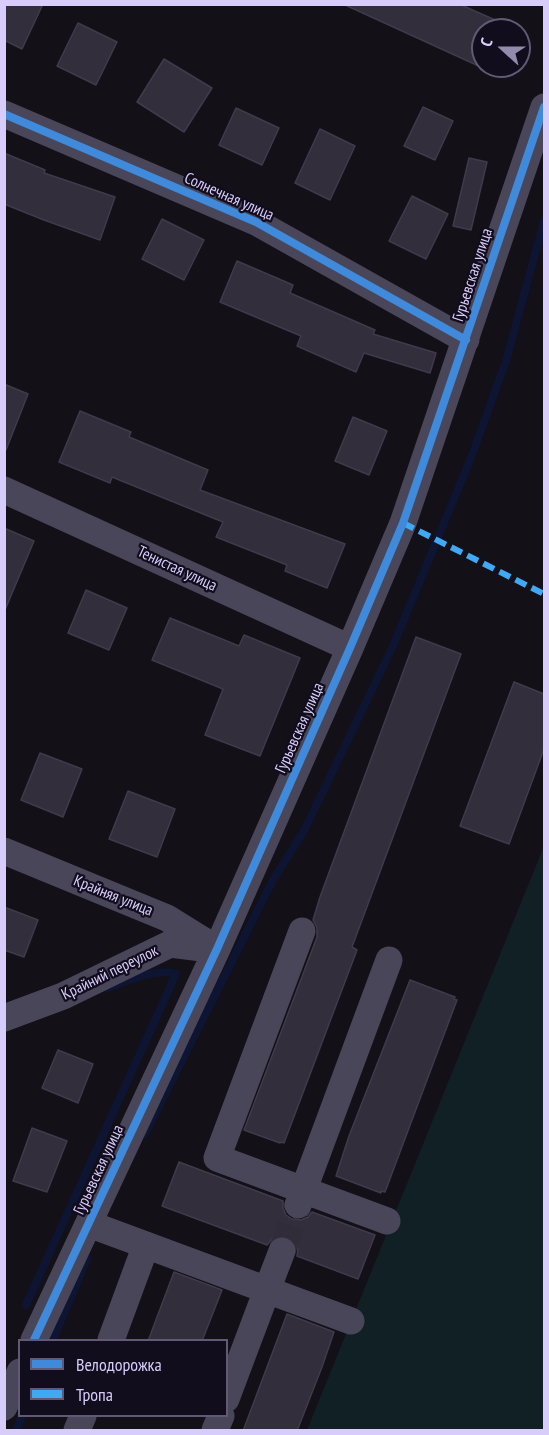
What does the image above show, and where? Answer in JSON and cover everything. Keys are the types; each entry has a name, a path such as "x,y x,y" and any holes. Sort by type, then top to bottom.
{"street":[{"name":"Гурьевская улица","path":"35,1339 96,1227 403,523 544,107"},
{"name":"Солнечная улица","path":"4,114 256,222 466,339"},
{"name":"Тенистая улица","path":"4,490 350,648"},
{"name":"Крайняя улица","path":"4,851 167,918 217,949"},
{"path":"302,931 217,1158 301,1198 387,1221"},
{"name":"Крайний переулок","path":"4,1018 63,996 170,944 217,949"},
{"path":"301,1198 389,960"},
{"path":"96,1227 351,1321"},
{"path":"112,1339 146,1245"},
{"path":"228,1395 282,1251"},
{"path":"4,1407 18,1376"},
{"path":"77,1431 83,1417"}],"shaded area":[{"path":"544,846 544,1430 307,1430"}],"building":[{"path":"4,4 43,4 22,49 4,40"},
{"path":"343,4 459,4 491,18 471,18 471,63"},
{"path":"78,23 117,42 96,85 57,66"},
{"path":"164,59 212,88 184,132 137,102"},
{"path":"423,107 453,121 435,160 404,146"},
{"path":"236,108 279,128 262,165 219,145"},
{"path":"320,129 355,146 330,200 295,183"},
{"path":"4,153 45,170 44,173 115,197 100,240 4,204"},
{"path":"469,158 487,162 471,230 453,226"},
{"path":"412,196 448,214 426,259 389,241"},
{"path":"162,219 204,240 184,280 142,259"},
{"path":"237,261 293,285 290,293 375,330 373,334 436,353 430,373 364,353 356,372 297,346 301,336 220,302"},
{"path":"4,384 28,394 6,450 4,450"},
{"path":"80,411 131,432 129,437 208,470 200,490 345,544 327,588 285,571 287,565 216,537 223,522 112,477 110,483 59,462"},
{"path":"353,417 387,431 369,475 335,461"},
{"path":"4,528 34,541 5,610 4,610"},
{"path":"86,590 127,608 109,650 68,633"},
{"path":"170,618 239,646 244,635 300,658 260,756 205,735 223,689 152,660"},
{"path":"416,637 461,654 352,947 357,950 284,1143 280,1143 244,1130 317,937 317,928 313,920 320,897"},
{"path":"514,682 544,694 544,749 509,844 460,826"},
{"path":"40,753 82,769 63,817 21,800"},
{"path":"128,791 175,809 157,857 109,839"},
{"path":"4,907 38,920 24,957 4,950"},
{"path":"410,980 455,997 454,999 457,1000 385,1192 381,1191 381,1193 336,1176 349,1136"},
{"path":"58,1050 93,1064 78,1103 42,1088"},
{"path":"32,1128 67,1141 47,1192 13,1181"},
{"path":"179,1162 283,1201 286,1215 292,1219 301,1220 312,1212 375,1235 358,1279 297,1256 298,1249 295,1242 287,1236 273,1238 267,1245 162,1206"},
{"path":"174,1272 222,1290 203,1339 149,1339"},
{"path":"287,1314 334,1332 322,1367 297,1431 243,1431"}],"waterway":[{"path":"145,1134 273,880 304,831 393,646 471,458 506,361 544,221"},
{"path":"26,1305 176,974 160,972 108,988"},
{"path":"53,1339 87,1259"},
{"path":"16,1430 22,1417"}],"tunnel":[{"path":"282,1251 298,1206"}],"marked path":[{"path":"403,523 544,594"}],"cycle path":[{"path":"34,1339 217,949 403,523 544,107"},
{"path":"4,114 256,222 466,340"}]}
